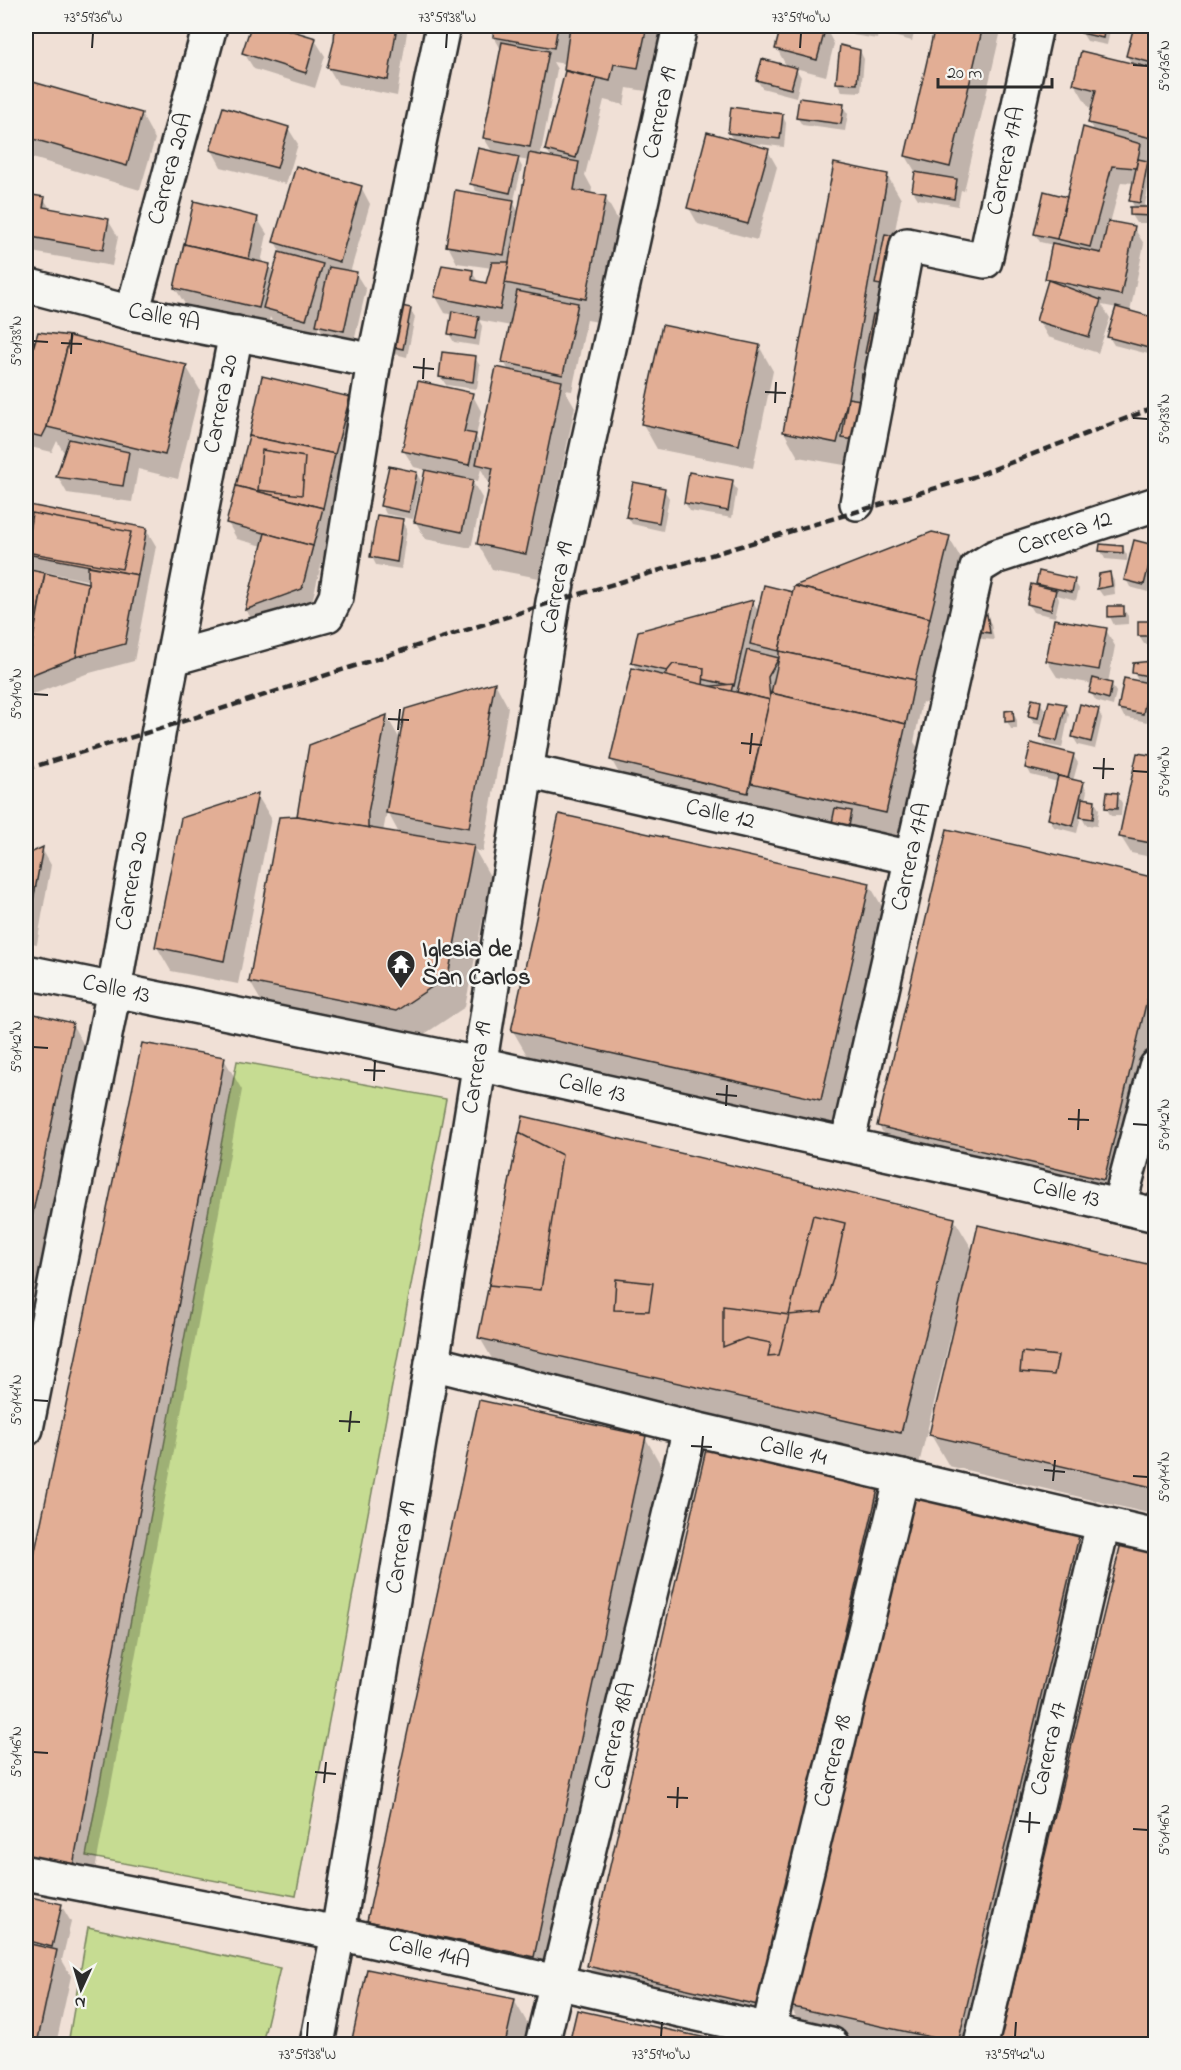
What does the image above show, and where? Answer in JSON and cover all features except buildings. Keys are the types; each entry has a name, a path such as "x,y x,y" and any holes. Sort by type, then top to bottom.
{"street":[{"name":"Carrera 20A","path":"132,313 210,26"},
{"path":"173,658 327,615 336,597 374,361 443,26"},
{"name":"Carrera 19","path":"316,2044 338,1933 432,1363 553,602 680,26"},
{"name":"Carrera 17A","path":"857,503 907,245 985,261 1036,26"},
{"name":"Calle 9A","path":"26,285 132,313 374,361"},
{"name":"Carrera 20","path":"26,1430 114,990 173,658 236,333"},
{"name":"Carrera 12","path":"977,568 995,557 1155,504"},
{"name":"Carrera 17A","path":"847,1145 977,568"},
{"name":"Calle 12","path":"527,771 912,858"},
{"name":"Calle 13","path":"26,972 479,1064 1155,1215"},
{"path":"1119,1206 1155,1067"},
{"name":"Calle 14","path":"432,1363 690,1428 1155,1536"},
{"name":"Carrera 18A","path":"542,2044 690,1428"},
{"name":"Carrera 18","path":"767,2037 902,1477"},
{"name":"Carerra 17","path":"981,2044 1103,1524"},
{"name":"Calle 14A","path":"26,1873 338,1933 556,1982 767,2037 831,2044"}],"green space":[{"path":"237,1061 446,1099 296,1896 86,1856"},
{"path":"88,1927 280,1968 262,2044 68,2044"}],"railway":[{"path":"26,769 159,729 553,602 973,477 1156,407"}],"place":[{"name":"Iglesia de San Carlos","path":"401,990"}]}
